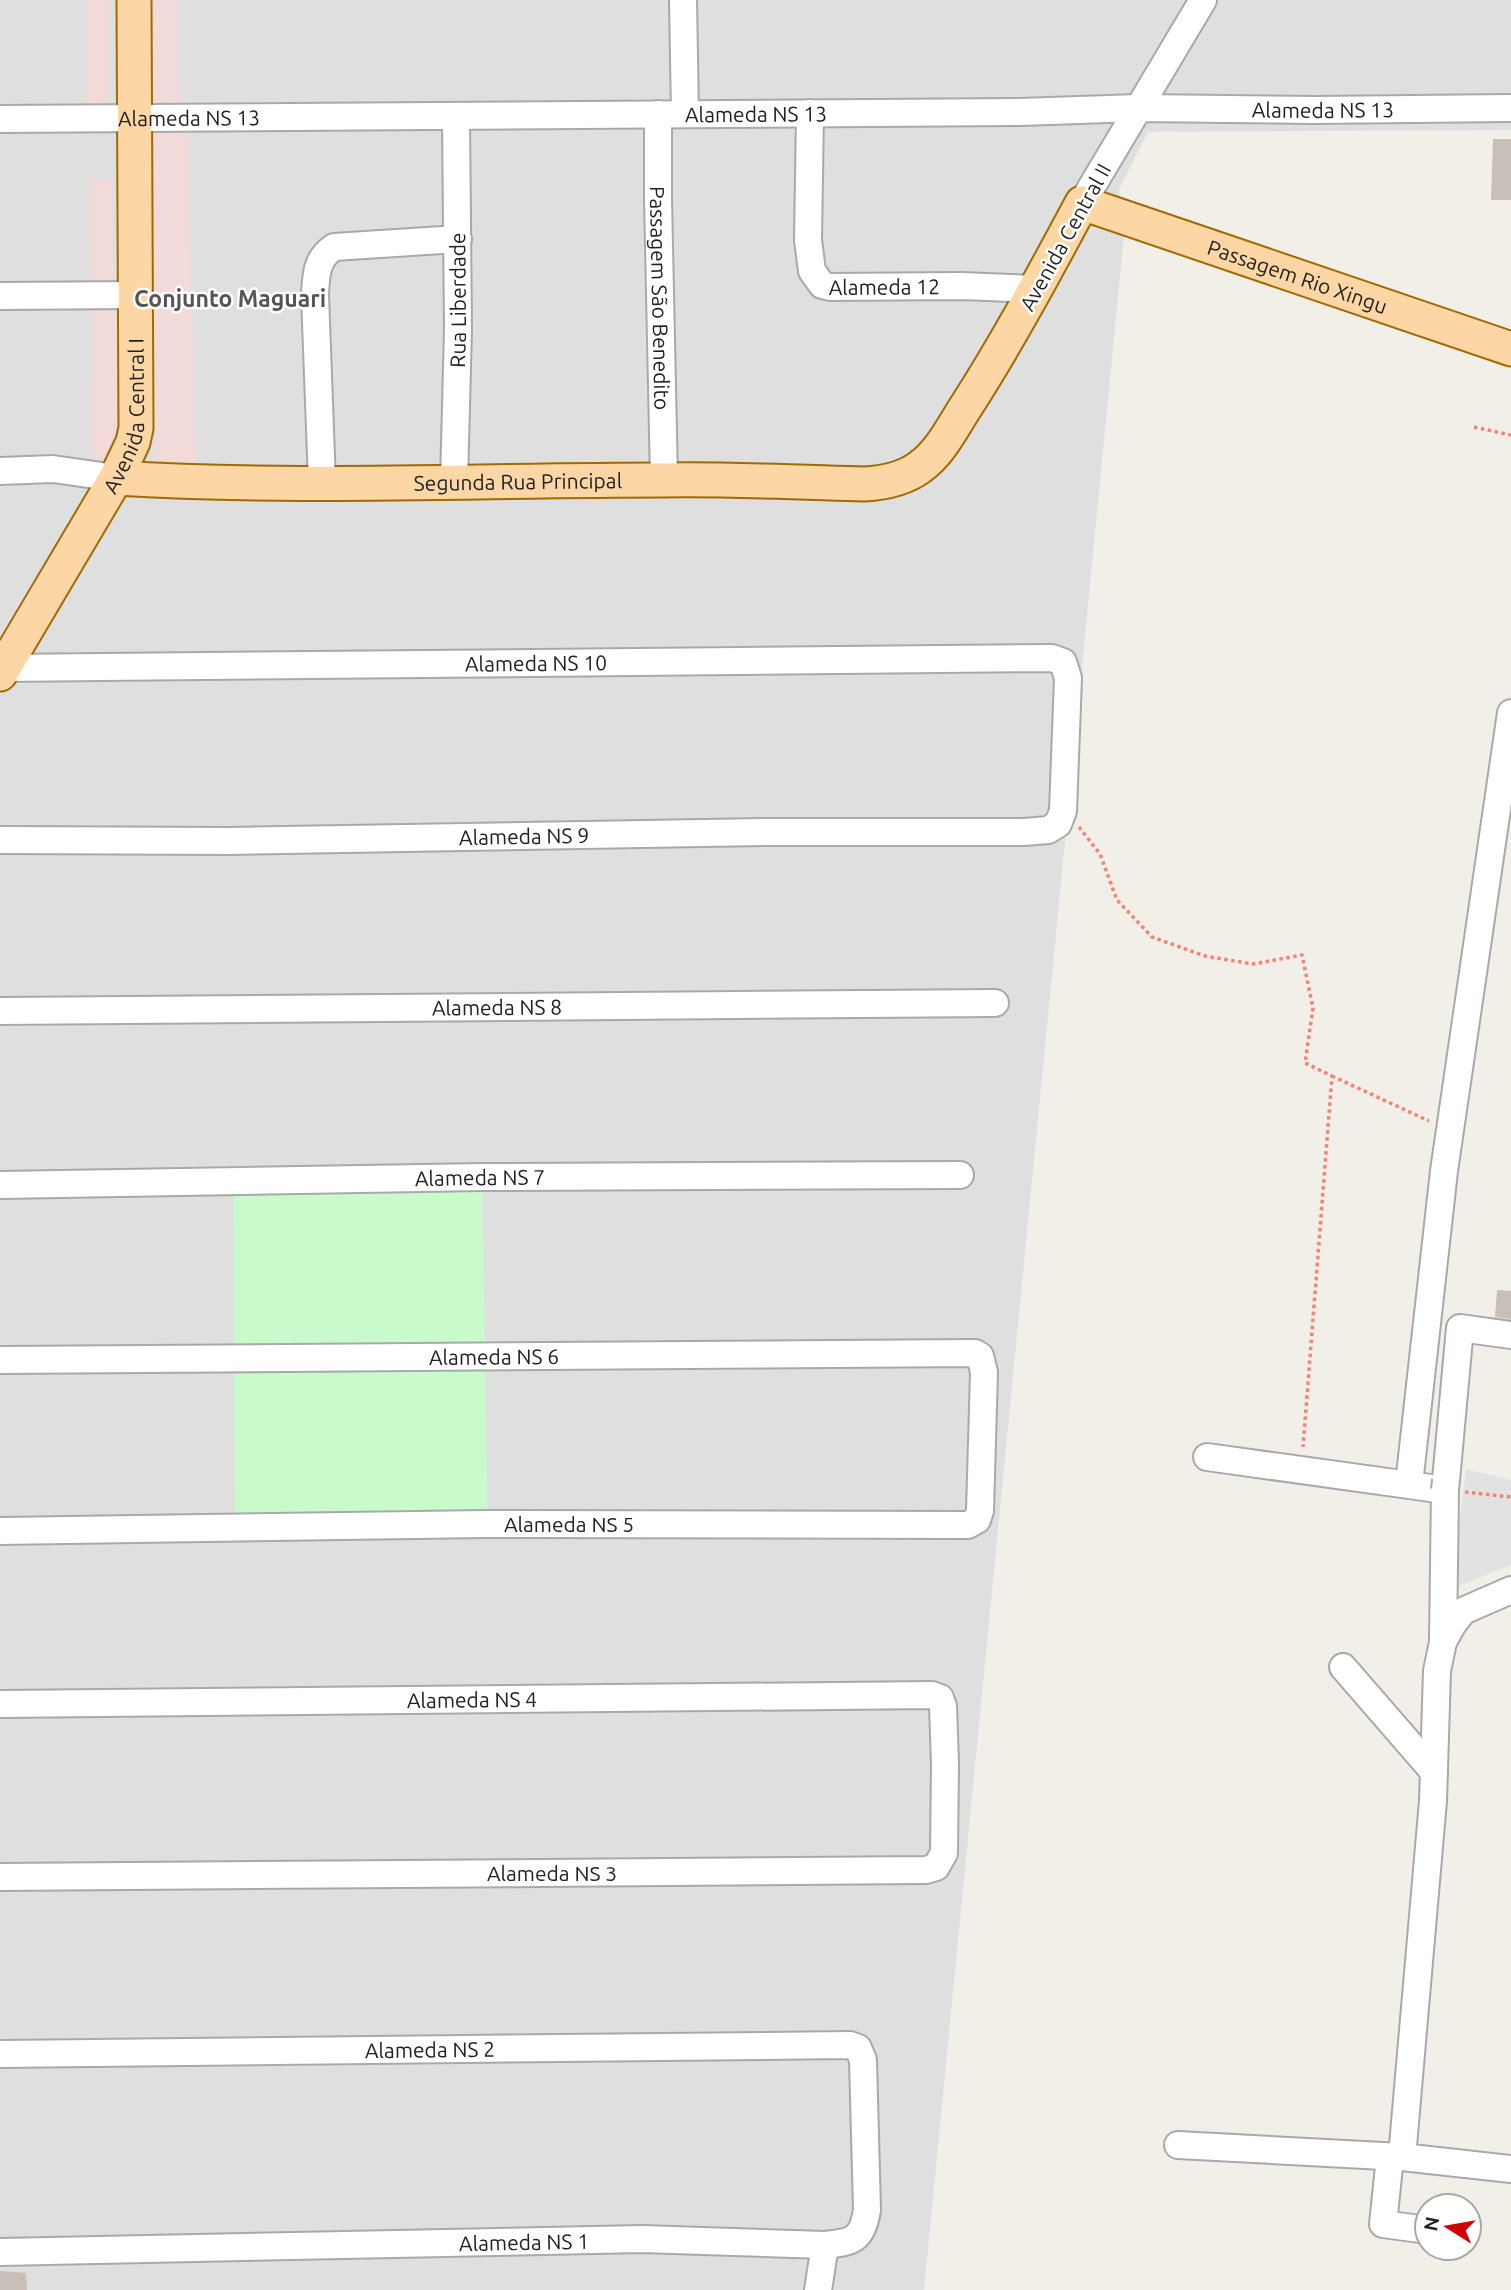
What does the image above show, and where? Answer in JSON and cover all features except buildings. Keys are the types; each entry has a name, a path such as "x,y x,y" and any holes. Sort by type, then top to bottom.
{"main road":[{"name":"Avenida Central I","path":"1,670 116,478 133,442 136,428 134,0"},
{"name":"Avenida Central II","path":"919,468 942,443 987,373 1037,289 1082,203"},
{"name":"Passagem Rio Xingu","path":"1082,203 1511,349"},
{"name":"Segunda Rua Principal","path":"116,478 197,483 664,480 872,483 897,478 919,468"}],"street":[{"path":"683,0 685,114"},
{"name":"Avenida Central II","path":"1082,203 1203,0"},
{"name":"Alameda NS 13","path":"0,120 1019,113 1139,108 1511,108"},
{"name":"Alameda 12","path":"810,113 808,240 812,271 822,285 1037,289"},
{"name":"Passagem São Benedito","path":"658,114 657,199 664,480"},
{"name":"Rua Liberdade","path":"454,482 458,239 456,118"},
{"path":"322,483 315,295 316,271 321,257 334,247 458,239"},
{"path":"0,296 136,295"},
{"path":"0,471 53,469 116,478"},
{"name":"Alameda NS 10","path":"1,670 1052,658 1063,662 1067,669 1063,806"},
{"path":"1409,1484 1433,1259 1511,713"},
{"name":"Alameda NS 9","path":"0,840 229,841 765,832 1024,832 1048,830 1060,821 1063,806"},
{"name":"Alameda NS 8","path":"0,1011 995,1003"},
{"name":"Alameda NS 7","path":"0,1185 483,1177 960,1175"},
{"path":"1413,2228 1383,2224 1396,2157 1434,1772 1437,1671 1443,1642 1446,1485 1460,1328 1511,1335"},
{"name":"Alameda NS 6","path":"0,1360 975,1353 983,1361"},
{"name":"Alameda NS 5","path":"0,1531 486,1524 968,1525 977,1520 980,1511 983,1361"},
{"path":"1207,1457 1409,1484 1446,1485"},
{"path":"1443,1642 1463,1611 1511,1590"},
{"path":"1343,1667 1434,1772"},
{"name":"Alameda NS 4","path":"0,1704 932,1695 943,1702"},
{"name":"Alameda NS 3","path":"0,1877 926,1870 936,1867 944,1853 943,1702"},
{"name":"Alameda NS 2","path":"0,2054 823,2045 850,2045 860,2050"},
{"name":"Alameda NS 1","path":"0,2252 642,2239 824,2245 849,2242 859,2234 867,2210 863,2060 860,2050"},
{"path":"1178,2146 1396,2157 1511,2169"},
{"path":"818,2290 824,2245"}],"path":[{"path":"1474,427 1511,435"},
{"path":"1063,806 1100,854 1117,900 1152,937 1205,956 1253,964 1302,955 1312,1008 1305,1063 1451,1131"},
{"path":"1301,1470 1332,1076"}],"shaded area":[{"path":"0,0 1511,0 1511,130 1148,132 1119,189 1124,235 924,2290 0,2290"},
{"path":"88,0 110,0 107,114 85,114"},
{"path":"151,0 177,0 180,114 153,114"},
{"path":"187,125 196,469 156,471 146,127"},
{"path":"90,179 113,179 113,283 91,283"},
{"path":"92,305 117,306 116,458 91,458"},
{"path":"1466,1469 1511,1480 1511,1565 1451,1589"}],"green space":[{"path":"482,1180 488,1529 235,1533 233,1183"}],"district":[{"name":"Conjunto Maguari","path":"230,298"}]}
